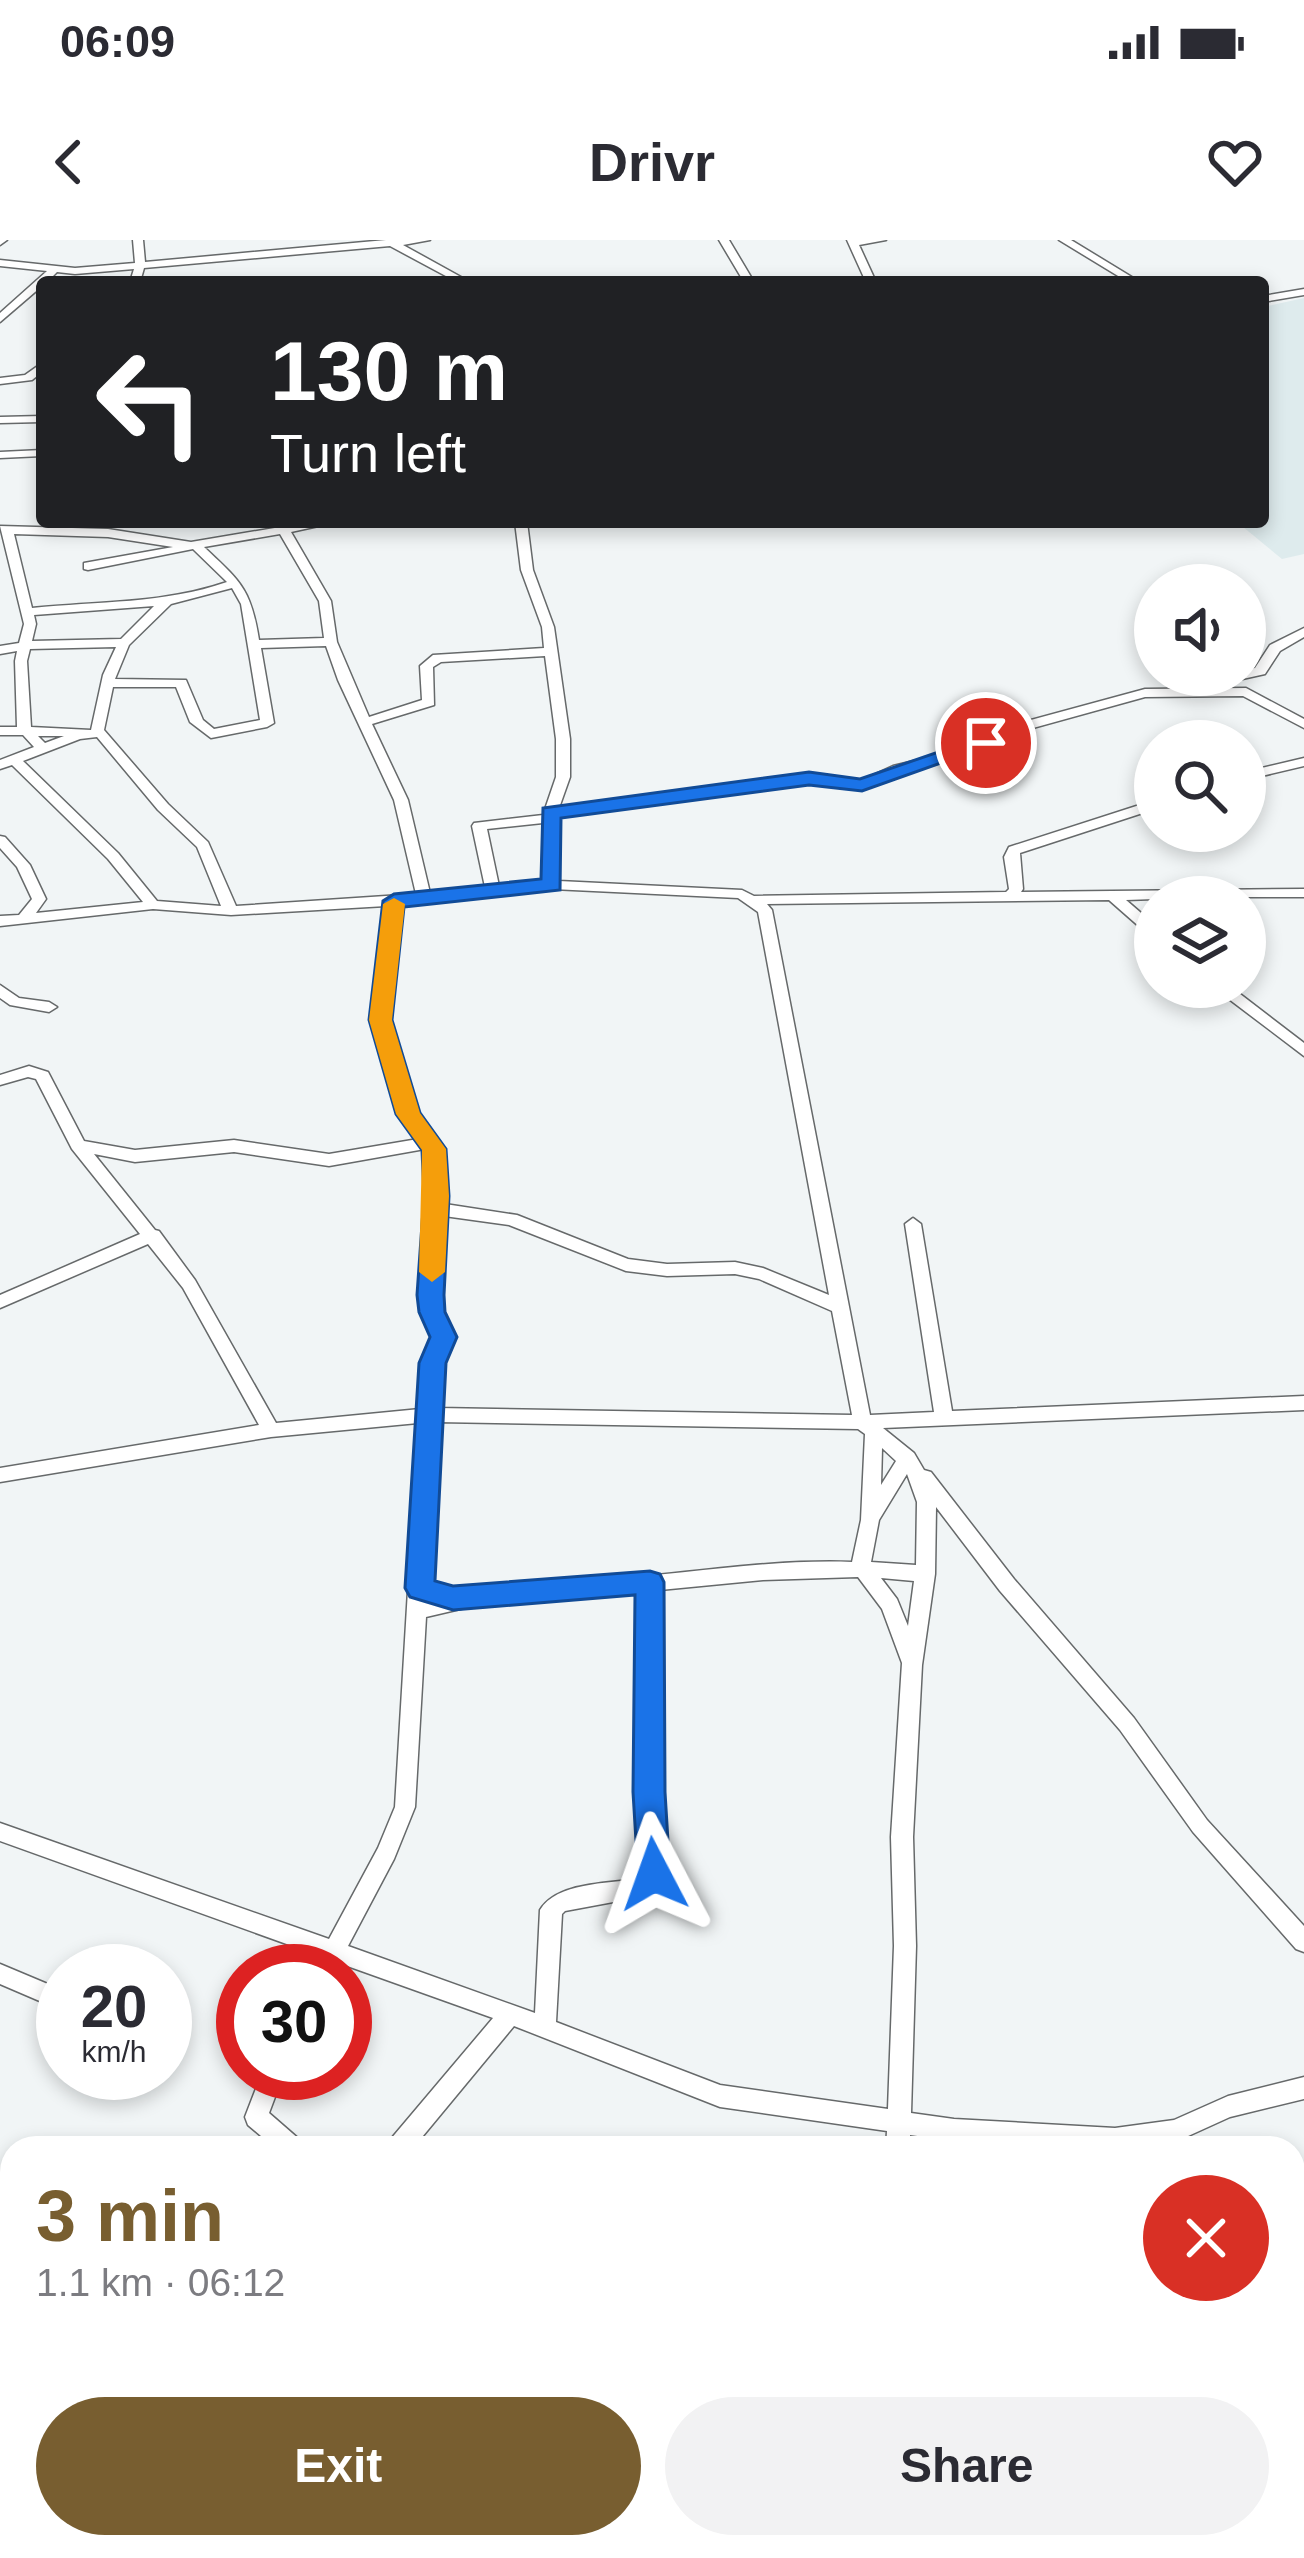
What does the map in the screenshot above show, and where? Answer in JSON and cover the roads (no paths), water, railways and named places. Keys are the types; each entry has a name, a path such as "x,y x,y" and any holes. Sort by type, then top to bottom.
{"street":[{"path":"137,276 138,240"},
{"path":"0,262 75,271 425,240"},
{"path":"724,240 745,276"},
{"path":"869,276 853,241 880,240"},
{"path":"1064,240 1125,276"},
{"path":"388,241 453,276"},
{"path":"48,276 53,271"},
{"path":"75,271 94,276"},
{"path":"0,320 36,287"},
{"path":"1269,298 1304,292"},
{"path":"0,381 28,379 36,372"},
{"path":"0,420 36,419"},
{"path":"0,454 36,453"},
{"path":"88,566 300,528"},
{"path":"518,528 548,627 563,739 563,777 551,815 552,885"},
{"path":"43,749 24,728 27,612 3,530 108,532 194,546 235,583 247,604 267,723 259,728 207,732 191,712 181,683 106,682"},
{"path":"284,531 325,601 331,642 401,800 424,898"},
{"path":"27,612 167,602 235,583"},
{"path":"92,732 122,643 167,602"},
{"path":"1266,664 1275,648 1304,632"},
{"path":"254,644 331,642"},
{"path":"0,650 23,645 122,643"},
{"path":"365,722 429,702 426,666 438,658 550,652"},
{"path":"1266,692 1304,724"},
{"path":"493,890 479,826 809,778 862,785 898,769 964,753 1003,732 1134,696"},
{"path":"1252,696 1277,705"},
{"path":"0,731 92,732 203,845 231,910"},
{"path":"5,762 92,732"},
{"path":"5,762 98,840 153,905"},
{"path":"1266,771 1304,762"},
{"path":"1011,896 1016,889 1010,857 1014,850 1134,811"},
{"path":"0,840 23,865 39,899 22,920"},
{"path":"0,921 153,905 231,910 394,901 552,885 700,889 755,900 1304,892"},
{"path":"1114,897 1134,915"},
{"path":"755,900 765,910 838,1306 868,1427 870,1520 861,1566 890,1605 912,1665"},
{"path":"337,1944 387,1852 405,1807 428,1415 433,1363 443,1337 430,1295 437,1166 430,1142 408,1114 381,1020 394,901"},
{"path":"0,990 15,1001 49,1007"},
{"path":"1248,1008 1304,1051"},
{"path":"0,1080 29,1070 42,1076 78,1145 189,1284 272,1430"},
{"path":"78,1145 117,1156 234,1146 329,1160 430,1142"},
{"path":"100,1171 117,1156"},
{"path":"436,1209 511,1220 626,1265 667,1270 735,1268 763,1274 838,1306"},
{"path":"913,1224 944,1419"},
{"path":"0,1302 153,1235"},
{"path":"0,1475 272,1430 428,1415 868,1427 944,1419 1304,1403"},
{"path":"868,1427 913,1465 1007,1585 1127,1724 1200,1826 1304,1942"},
{"path":"870,1520 913,1465"},
{"path":"899,2136 902,1838 928,1505 913,1465"},
{"path":"419,1611 453,1598 766,1569 861,1566 926,1574"},
{"path":"545,2028 554,1906 643,1888 654,1874 649,1792 650,1582"},
{"path":"420,1588 453,1598"},
{"path":"0,1832 287,1944"},
{"path":"372,1973 510,2014 720,2096 954,2130 1061,2136"},
{"path":"0,1974 36,1989"},
{"path":"408,2136 510,2014"},
{"path":"1141,2136 1175,2132 1228,2107 1304,2088"},
{"path":"263,2100 256,2117 278,2136"},
{"path":"954,2130 960,2136"}]}
